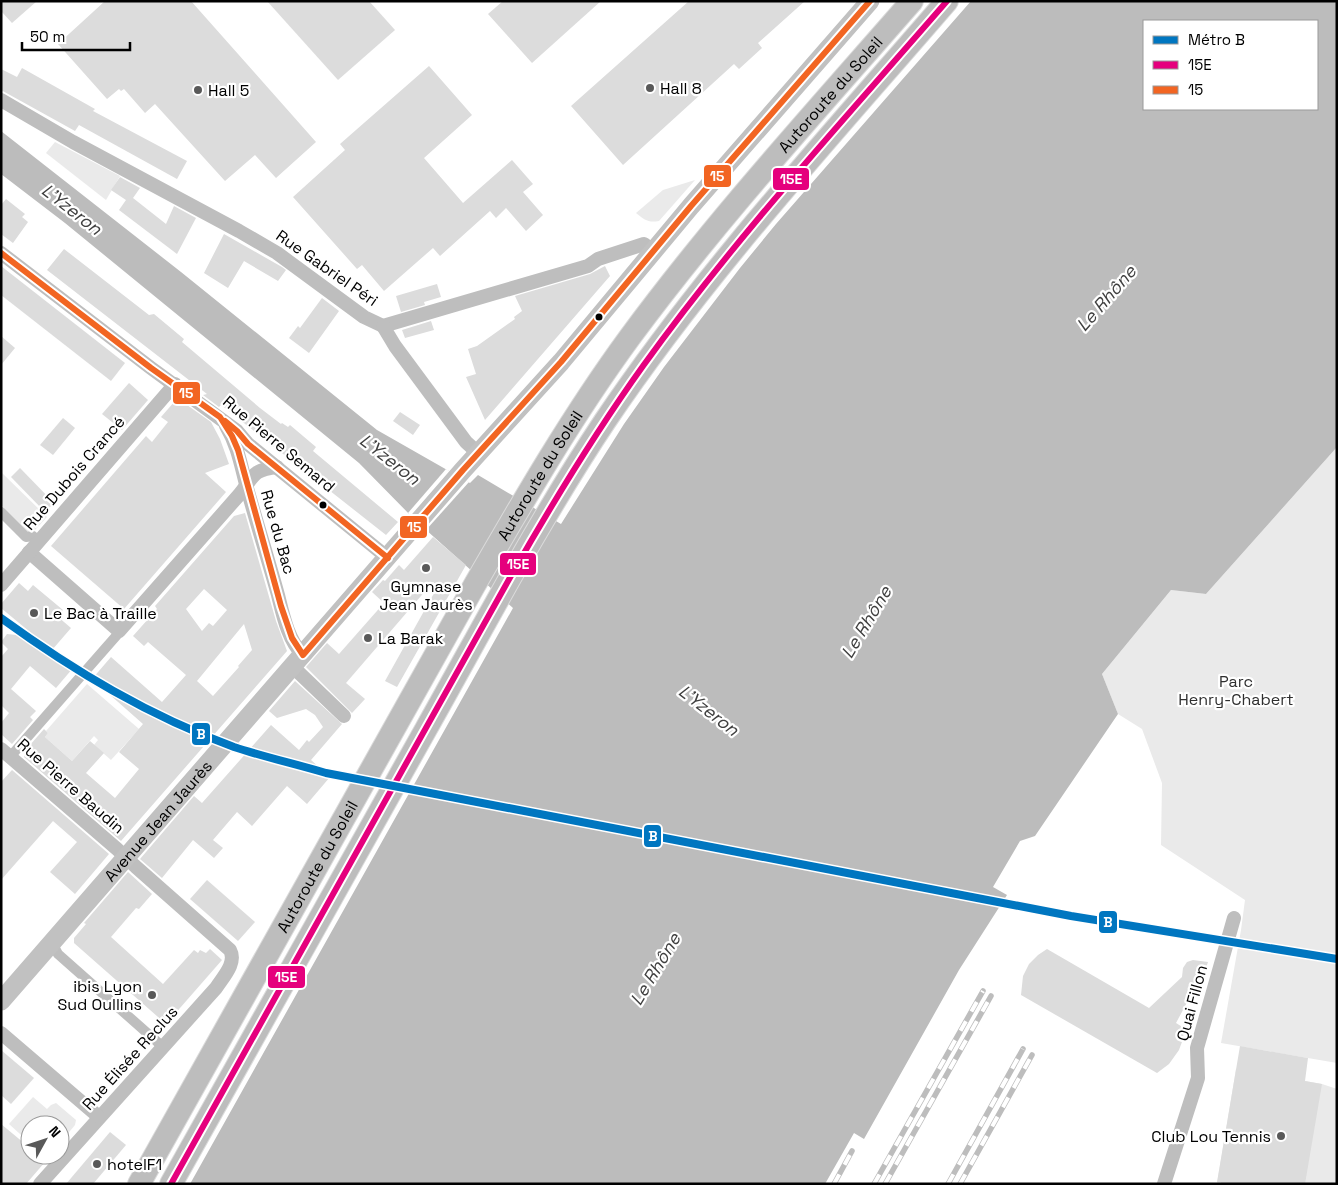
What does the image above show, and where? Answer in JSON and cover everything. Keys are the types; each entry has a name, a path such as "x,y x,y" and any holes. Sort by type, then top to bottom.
{"highway":[{"name":"Autoroute du Soleil","path":"137,1184 474,586 567,430 629,339 695,252 912,1"},
{"name":"Autoroute du Soleil","path":"171,1184 495,606 550,510 610,415 694,298 770,205 947,1"}],"main road":[{"name":"Avenue Jean Jaurès","path":"1,1001 463,470 561,362 653,251 870,1"}],"street":[{"name":"Rue Gabriel Péri","path":"1,100 73,142 277,253 364,317 383,326 588,266 598,259 644,244 653,251"},
{"name":"Rue Pierre Semard","path":"1,253 220,417 277,467 388,558"},
{"path":"383,326 395,346 466,442 478,453"},
{"name":"Rue Dubois Crancé","path":"1,585 175,384"},
{"name":"Rue du Bac","path":"220,417 238,450 281,606 292,638 298,649 298,661 344,716"},
{"path":"4,757 111,642 258,471 264,468 277,467"},
{"path":"1,512 26,537 33,536"},
{"path":"29,552 119,631"},
{"name":"Rue Pierre Baudin","path":"4,757 117,849 230,950"},
{"name":"Quai Fillon","path":"1164,1184 1198,1078 1197,1048 1234,918"},
{"path":"52,943 58,954 163,1047"},
{"name":"Rue Élisée Reclus","path":"40,1184 216,988 232,963 233,956 230,950"},
{"path":"1,1033 99,1118"}],"green space":[{"path":"55,142 120,176 106,200 46,153"},
{"path":"695,180 659,221 652,222 636,213 663,190"},
{"name":"Parc Henry-Chabert","path":"1337,447 1337,1063 1221,1043 1245,900 1161,845 1162,783 1142,729 1118,714 1102,674 1171,590 1206,594"},
{"path":"1,472 47,517 35,530 29,533 1,505"},
{"path":"87,684 139,729 111,760 94,745 98,740 94,736 72,761 45,737 48,733 46,731"},
{"name":"Club Lou Tennis","path":"1236,1069 1322,1084 1337,1089 1337,1184 1217,1184"},
{"path":"33,1097 47,1109 56,1103 76,1120 75,1125 70,1131 70,1115 20,1115 20,1134 9,1124"}],"water":[{"path":"971,1 1337,1 1337,447 1206,594 1171,590 1102,674 1118,714 1035,836 1020,841 993,887 1007,895 959,970 864,1139 854,1133 825,1184 190,1184 513,608 415,520 359,463 65,223 1,174 1,131 181,272 377,430 470,483 478,475 561,524 624,424 664,367 776,224"}],"pier":[{"path":"446,469 469,482 426,530 408,513"}],"building":[{"path":"1,1 37,1 12,23 1,11"},
{"name":"Hall 5","path":"105,1 191,1 316,142 276,178 255,155 225,181 155,104 145,113 124,89 121,91 119,89 107,99 58,44"},
{"path":"267,1 369,1 395,30 338,80"},
{"path":"503,1 601,1 532,63 488,14"},
{"name":"Hall 8","path":"689,1 805,1 758,43 762,48 739,69 734,64 623,165 571,106"},
{"path":"429,66 472,115 424,158 463,203 512,160 533,184 523,192 543,215 526,231 506,208 496,218 490,211 440,256 433,248 384,291 362,265 357,269 293,197 345,150 340,144"},
{"path":"22,68 95,109 93,111 187,161 177,179 79,125 75,131 1,90 1,69 17,77"},
{"path":"120,177 140,188 133,198 166,224 174,206 196,218 177,254 119,210 126,200 111,190"},
{"path":"6,199 25,214 22,217 28,222 13,243 1,234 1,205"},
{"path":"224,234 286,270 278,281 244,261 228,288 204,273"},
{"path":"64,249 149,315 154,314 184,339 182,342 260,408 281,424 288,427 290,425 316,447 313,451 398,522 386,535 221,405 219,407 203,395 207,394 47,270"},
{"path":"1,266 125,363 111,381 1,295"},
{"path":"605,266 610,276 485,420 466,377 476,374 468,349 477,346 515,319 514,317 522,311 515,296 590,274"},
{"path":"437,284 441,297 424,302 425,305 401,312 396,296"},
{"path":"322,298 339,311 309,353 289,338 298,326 300,328"},
{"path":"431,321 434,330 405,338 402,330"},
{"path":"1,336 15,348 1,365"},
{"path":"129,383 148,400 122,430 102,414"},
{"path":"180,400 211,422 220,439 229,464 205,473 226,492 124,609 51,546 146,436 152,442 168,422 161,417 175,401"},
{"path":"400,412 420,425 413,435 393,421"},
{"path":"63,418 75,428 53,455 40,445"},
{"path":"20,468 54,503 45,512 11,477"},
{"path":"245,513 276,621 287,651 121,841 24,757 23,753 44,729 48,733 45,737 72,761 90,741 104,753 86,773 115,798 139,769 119,752 143,724 92,679 111,657 162,702 186,675 148,642 144,646 133,636 157,609 155,606 234,516","holes":["204,589 227,610 213,626 209,623 202,631 186,609","244,624 252,650 213,696 197,681"]},
{"path":"433,537 466,565 397,687 385,681 438,586 433,582 346,683 365,699 352,713 306,667 327,643 339,654 384,603 372,592 399,565 404,570"},
{"path":"19,583 28,591 33,585 63,610 57,616 71,628 52,650 73,668 56,688 30,666 11,689 36,711 30,717 33,720 12,744 1,734 1,723 9,713 1,705 1,657 8,649 1,642 7,634 36,637 1,608 1,604"},
{"path":"295,681 342,724 311,760 330,777 307,804 287,786 252,826 237,812 213,840 223,848 214,858 193,840 162,878 140,859 194,796 202,803 271,725 299,750 307,740 309,742 323,727 315,715 306,709 277,718 269,711"},
{"path":"12,770 109,854 75,894 50,872 77,842 53,821 1,880 1,782"},
{"path":"128,872 152,894 139,909 136,908 111,937 163,984 194,950 198,953 200,950 206,953 210,949 222,960 166,1024 74,943 74,938 86,924 84,923"},
{"path":"207,880 255,922 238,941 190,899"},
{"path":"1047,949 1149,1008 1182,977 1183,968 1187,962 1193,960 1208,962 1203,977 1199,980 1176,1023 1184,1028 1183,1039 1179,1050 1169,1064 1157,1073 1021,995 1023,976 1029,964"},
{"name":"Club Lou Tennis","path":"1240,1046 1308,1058 1305,1081 1322,1084 1305,1184 1221,1184 1221,1182 1217,1182"},
{"path":"1,1050 34,1078 11,1104 1,1095"},
{"path":"1,1124 20,1140 20,1165 42,1165 26,1184 1,1184"},
{"name":"hotelF1","path":"110,1132 126,1145 93,1184 66,1184"}],"railway":[{"path":"874,1184 983,991"},
{"path":"885,1184 991,996"},
{"path":"948,1184 1023,1049"},
{"path":"960,1184 1032,1055"},
{"path":"834,1184 852,1151"}],"metro line":[{"name":"B","path":"1,618 84,674 142,707 234,747 326,773 1071,916 1337,959"}],"transit line":[{"name":"15","path":"1,253 151,368 220,417 238,450 281,606 292,638 303,655 463,470 561,362 691,206 870,1"},
{"name":"15E","path":"171,1184 512,574 591,442 678,318 752,226 947,1"},
{"name":"15","path":"225,421 248,444 388,558"}],"place":[{"name":"Hall 8","path":"650,88"},
{"name":"Hall 5","path":"198,90"},
{"name":"Gymnase Jean Jaurès","path":"426,568"},
{"name":"Le Bac à Traille","path":"34,613"},
{"name":"La Barak","path":"368,638"},
{"name":"ibis Lyon Sud Oullins","path":"152,995"},
{"name":"Club Lou Tennis","path":"1281,1136"},
{"name":"hotelF1","path":"97,1164"}],"water label":[{"name":"L'Yzeron","path":"72,209"},
{"name":"Le Rhône","path":"1106,298"},
{"name":"L'Yzeron","path":"390,459"},
{"name":"Le Rhône","path":"866,622"},
{"name":"L'Yzeron","path":"709,710"},
{"name":"Le Rhône","path":"655,969"}]}
